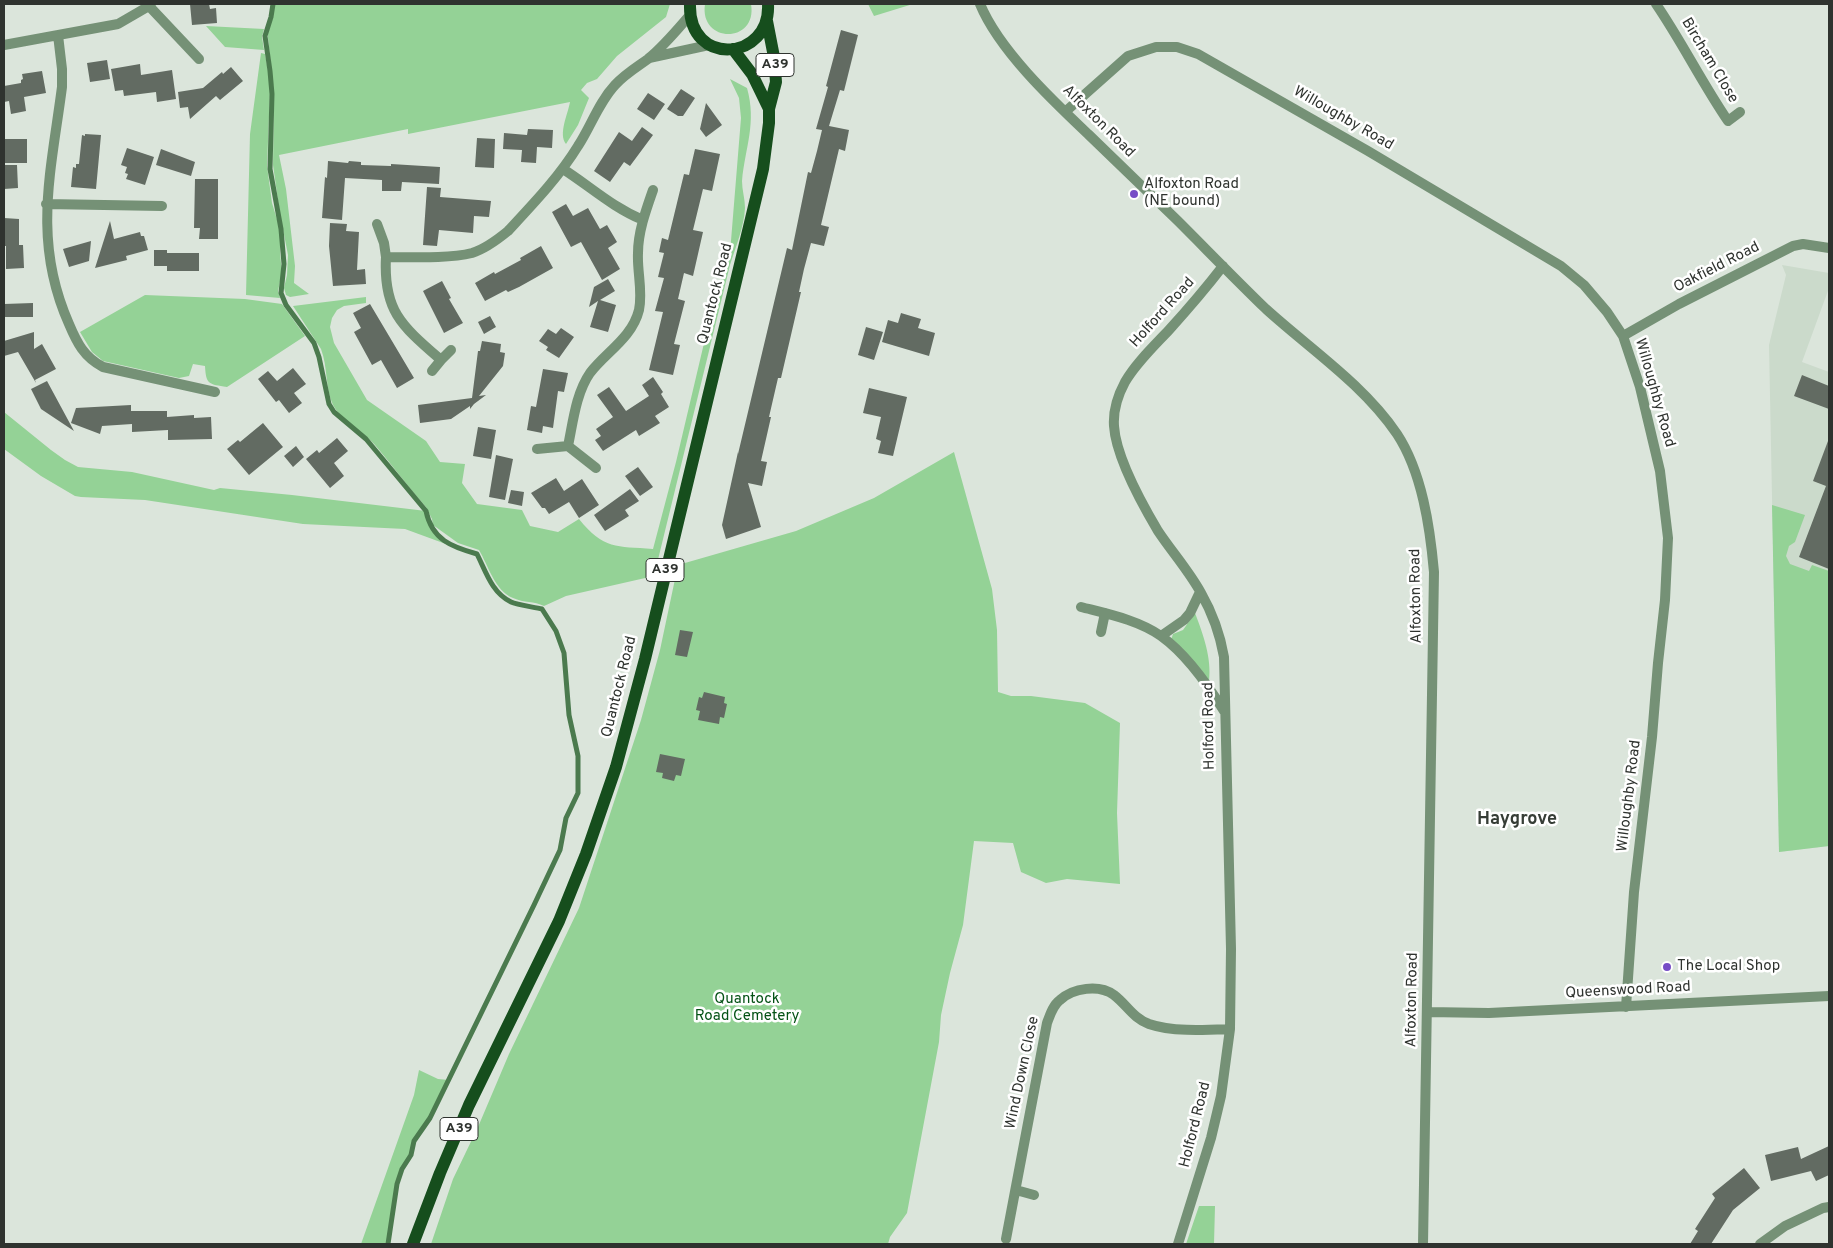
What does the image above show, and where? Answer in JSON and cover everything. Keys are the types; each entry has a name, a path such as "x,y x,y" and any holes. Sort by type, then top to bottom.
{"main road":[{"name":"A39","path":"768,4 767,22 757,38 747,45 733,49 752,74 769,108"},
{"path":"690,9 696,34 709,45 733,49"},
{"name":"Quantock Road","path":"413,1244 469,1105 559,921 586,854 616,767 647,649 759,184 766,146 769,108 774,94 776,75 772,41 767,22"}],"street":[{"name":"Alfoxton Road","path":"980,4 998,36 1020,64 1065,112 1267,309 1354,384 1396,434 1406,450 1422,499 1432,546 1434,572 1423,1244"},
{"name":"Bircham Close","path":"1656,4 1672,27 1700,79 1728,120 1740,112"},
{"path":"4,44 118,24 150,5 199,59"},
{"path":"386,257 458,255 482,249 498,240 563,168 578,146 603,100 627,73 648,58 676,32 690,9"},
{"path":"58,35 62,87 46,204 47,240 51,269 62,310 78,344 84,354 93,362 103,367 215,392"},
{"path":"648,58 709,45"},
{"name":"Willoughby Road","path":"1065,112 1128,56 1156,47 1177,47 1198,54 1368,151 1561,266 1584,285 1607,312 1622,336 1640,387 1660,471 1668,538 1665,600 1652,737 1634,892 1626,1007"},
{"path":"563,168 587,184 611,204 643,220"},
{"path":"568,446 582,389 590,373 627,334 639,310 638,253 643,220 653,190"},
{"path":"46,204 162,206"},
{"path":"377,224 384,243 386,288 393,308 409,331 440,360"},
{"name":"Oakfield Road","path":"1622,336 1679,304 1793,246 1803,244 1829,248"},
{"name":"Holford Road","path":"1178,1244 1217,1113 1226,1065 1230,1029 1231,949 1224,657 1221,639 1213,616 1200,592 1158,531 1140,500 1119,446 1114,426 1116,405 1125,382 1141,361 1196,301 1223,266"},
{"path":"432,371 451,350"},
{"path":"537,450 568,446 596,468"},
{"path":"1161,636 1190,614 1200,592"},
{"path":"1081,607 1137,624 1161,636 1198,674 1225,711"},
{"path":"1101,632 1105,613"},
{"name":"Wind Down Close","path":"1006,1239 1047,1023 1052,1010 1059,1000 1083,989 1094,989 1112,993 1131,1013 1151,1025 1206,1030 1230,1029"},
{"name":"Queenswood Road","path":"1428,1012 1488,1013 1829,996"},
{"path":"1016,1190 1034,1195"},
{"path":"1760,1244 1785,1226 1823,1208 1829,1208"}],"shaded area":[{"path":"1782,265 1829,273 1829,288 1802,362 1829,372 1829,846 1779,852 1769,345 1786,275"}],"green space":[{"path":"274,4 670,4 666,17 617,56 597,79 587,83 581,90 589,98 578,125 566,144 563,129 570,102 408,134 408,129 279,155 286,189 295,266 294,283 309,294 290,297 286,295 284,288 288,255 273,165 274,94 268,29 273,18"},
{"path":"705,4 751,4 751,17 746,27 738,32 728,34 719,32 711,27 706,17"},
{"path":"868,4 913,4 874,16"},
{"path":"206,26 264,29 262,37 264,50 225,47"},
{"path":"261,53 265,54 269,76 267,166 272,203 280,229 282,272 278,291 280,298 246,295 250,134"},
{"path":"730,79 747,88 750,101 751,124 742,181 745,205 743,222 730,265 654,576 566,596 544,606 513,598 501,590 479,550 458,543 433,525 426,507 375,445 337,411 330,398 321,349 293,306 366,297 366,303 344,306 337,310 332,318 330,327 334,343 367,400 426,441 440,462 465,464 462,483 477,504 522,510 530,526 558,532 579,519 588,529 604,541 620,546 653,549 676,462 713,305 730,253 741,118 739,98"},
{"path":"145,295 245,299 282,304 305,336 227,387 212,384 206,377 205,366 193,364 189,376 179,378 103,361 92,352 80,332"},
{"path":"4,412 51,450 78,467 132,472 214,490 220,488 292,495 426,511 433,528 454,547 405,529 303,524 145,500 75,496 41,476 4,449"},
{"name":"Quantock Road Cemetery","path":"954,452 992,589 997,630 998,692 1011,696 1031,696 1085,703 1120,723 1117,813 1120,884 1067,879 1046,883 1021,872 1013,843 974,841 963,925 941,1015 939,1042 907,1213 890,1237 888,1244 431,1244 453,1179 478,1127 509,1054 579,908 641,720 660,650 678,565 796,531 874,498"},
{"path":"1772,505 1805,515 1795,542 1789,546 1786,556 1790,564 1809,571 1812,565 1829,571 1829,846 1779,852"},
{"path":"1195,613 1208,655 1209,681 1171,640 1173,634 1183,630"},
{"path":"419,1070 438,1079 449,1080 430,1118 414,1141 411,1155 402,1169 397,1184 388,1244 361,1244 414,1095"},
{"path":"1199,1206 1215,1206 1214,1244 1186,1244"}],"building":[{"path":"190,4 209,4 210,9 216,8 217,23 192,25"},
{"path":"841,30 858,35 844,91 840,90 829,126 849,130 845,151 839,149 821,225 829,227 824,246 811,243 804,269 799,292 801,292 781,378 778,378 769,417 771,417 761,461 767,462 762,486 748,483 761,527 726,539 722,525 738,452 738,454 787,248 792,250 808,172 811,173 817,151 822,130 816,129"},
{"path":"107,60 110,79 90,82 87,63"},
{"path":"140,64 141,75 172,70 176,99 157,102 156,92 124,96 123,90 115,91 111,69"},
{"path":"231,67 243,81 220,100 216,96 190,119 188,107 180,108 178,92 203,88"},
{"path":"42,71 46,93 24,97 26,111 11,114 9,101 4,102 4,86 21,83 23,79 22,74"},
{"path":"681,89 695,98 683,116 678,116 667,109"},
{"path":"648,93 665,104 654,120 637,109"},
{"path":"706,103 722,125 706,137 700,129"},
{"path":"642,127 653,135 630,166 624,162 610,182 594,171 619,132 632,141"},
{"path":"528,129 553,130 552,148 537,147 536,163 521,162 522,150 503,149 504,133 527,135"},
{"path":"85,134 101,135 96,189 71,187 73,167 76,168 76,164 79,164 82,135 85,136"},
{"path":"477,138 495,139 494,168 475,167"},
{"path":"5,139 27,139 27,163 5,163"},
{"path":"127,148 154,157 145,185 126,179 128,174 125,173 127,167 121,165"},
{"path":"161,149 195,162 191,176 156,165"},
{"path":"695,149 720,154 712,191 703,189 693,230 703,232 693,276 684,273 678,299 685,301 674,344 680,345 673,375 649,370 663,312 655,311 664,278 658,277 664,253 659,252 662,238 668,240 684,174 689,175"},
{"path":"328,161 361,162 361,165 391,166 391,164 440,167 439,184 402,182 401,191 382,191 382,180 345,178 342,220 322,218"},
{"path":"4,165 17,165 18,188 4,189"},
{"path":"195,179 218,179 218,239 199,239 200,228 194,228"},
{"path":"427,187 441,188 440,197 491,201 489,217 474,216 473,233 439,230 437,246 423,245"},
{"path":"566,204 573,216 588,208 600,229 607,225 617,242 608,248 620,269 602,280 581,242 571,247 552,212"},
{"path":"4,218 19,219 19,245 23,245 24,268 6,269"},
{"path":"110,221 114,239 140,232 141,236 144,236 148,250 126,256 127,260 95,268"},
{"path":"330,223 347,224 346,231 359,232 357,270 365,269 366,284 333,286 329,246"},
{"path":"91,241 89,261 69,267 63,249"},
{"path":"541,246 553,268 519,287 508,292 506,290 485,301 475,283 521,260 520,258"},
{"path":"154,250 167,250 167,253 199,253 199,271 167,271 167,266 154,266"},
{"path":"608,279 615,291 600,300 616,305 608,332 590,327 598,301 589,307 594,287"},
{"path":"442,281 451,298 449,299 463,323 444,333 423,291"},
{"path":"33,303 33,317 4,317 4,304"},
{"path":"370,304 414,378 397,388 381,360 372,365 354,332 361,328 353,313"},
{"path":"901,313 921,319 918,328 935,333 929,356 882,342 888,320 898,323"},
{"path":"490,316 496,327 484,334 478,322"},
{"path":"866,327 883,332 874,360 858,355"},
{"path":"561,328 574,337 559,358 546,350 548,347 539,341 548,329 556,334"},
{"path":"34,332 34,349 42,344 56,369 35,380 36,383 18,352 4,356 4,341"},
{"path":"482,341 501,344 500,352 505,353 503,366 479,396 486,395 470,409 470,406 451,419 420,423 418,405 472,398 478,351 480,351"},
{"path":"293,368 306,384 294,393 302,403 289,413 279,400 276,402 258,379 268,371 277,381"},
{"path":"543,369 568,373 564,392 558,391 553,428 543,426 542,433 527,430 531,406 536,407"},
{"path":"1802,375 1829,386 1829,409 1794,396"},
{"path":"653,377 663,392 661,394 669,407 655,416 660,423 639,436 636,430 603,451 595,440 601,436 596,429 613,417 597,395 609,387 626,411 649,396 642,385"},
{"path":"47,381 74,431 41,409 31,389"},
{"path":"869,388 907,397 893,456 878,453 881,441 876,439 881,417 863,413"},
{"path":"131,405 131,411 167,411 167,417 194,415 194,418 211,417 212,439 168,440 168,430 132,432 132,424 102,426 100,434 71,423 76,408"},
{"path":"263,423 283,447 249,475 227,449 238,440 240,442"},
{"path":"478,427 496,430 491,459 473,456"},
{"path":"337,438 348,451 334,463 344,476 330,488 306,459 317,450 319,453"},
{"path":"1828,441 1829,569 1799,557 1826,486 1813,481"},
{"path":"296,446 304,457 293,467 284,456"},
{"path":"496,455 513,459 505,500 489,497"},
{"path":"638,467 653,487 640,496 625,476"},
{"path":"556,478 564,491 582,479 599,505 579,518 569,502 549,514 531,493"},
{"path":"630,489 639,501 625,510 629,516 605,531 594,515"},
{"path":"511,490 524,492 522,506 508,503"},
{"path":"680,630 693,632 687,657 675,655"},
{"path":"704,692 725,697 724,703 727,704 724,718 720,717 719,724 698,720 700,711 696,710 699,697 702,698"},
{"path":"660,754 685,759 681,776 676,775 674,781 662,778 663,773 656,772"},
{"path":"1829,1146 1829,1175 1816,1181 1811,1171 1771,1181 1765,1155 1798,1147 1801,1159"},
{"path":"1744,1168 1760,1188 1733,1210 1711,1244 1690,1244 1698,1231 1695,1229 1715,1198 1712,1194"}],"waterway":[{"path":"273,4 265,36 272,94 270,169 281,229 284,264 281,293 286,305 314,343 319,357 329,404 334,412 366,439 426,511 429,521 438,536 451,545 477,554 494,588 504,598 514,603 542,609 556,631 564,653 569,715 578,756 578,793 566,818 560,850 430,1118 414,1141 411,1155 402,1169 397,1184 388,1244"}],"place":[{"name":"Alfoxton Road (NE bound)","path":"1134,194"},
{"name":"The Local Shop","path":"1667,967"}],"district":[{"name":"Haygrove","path":"1517,820"}]}
